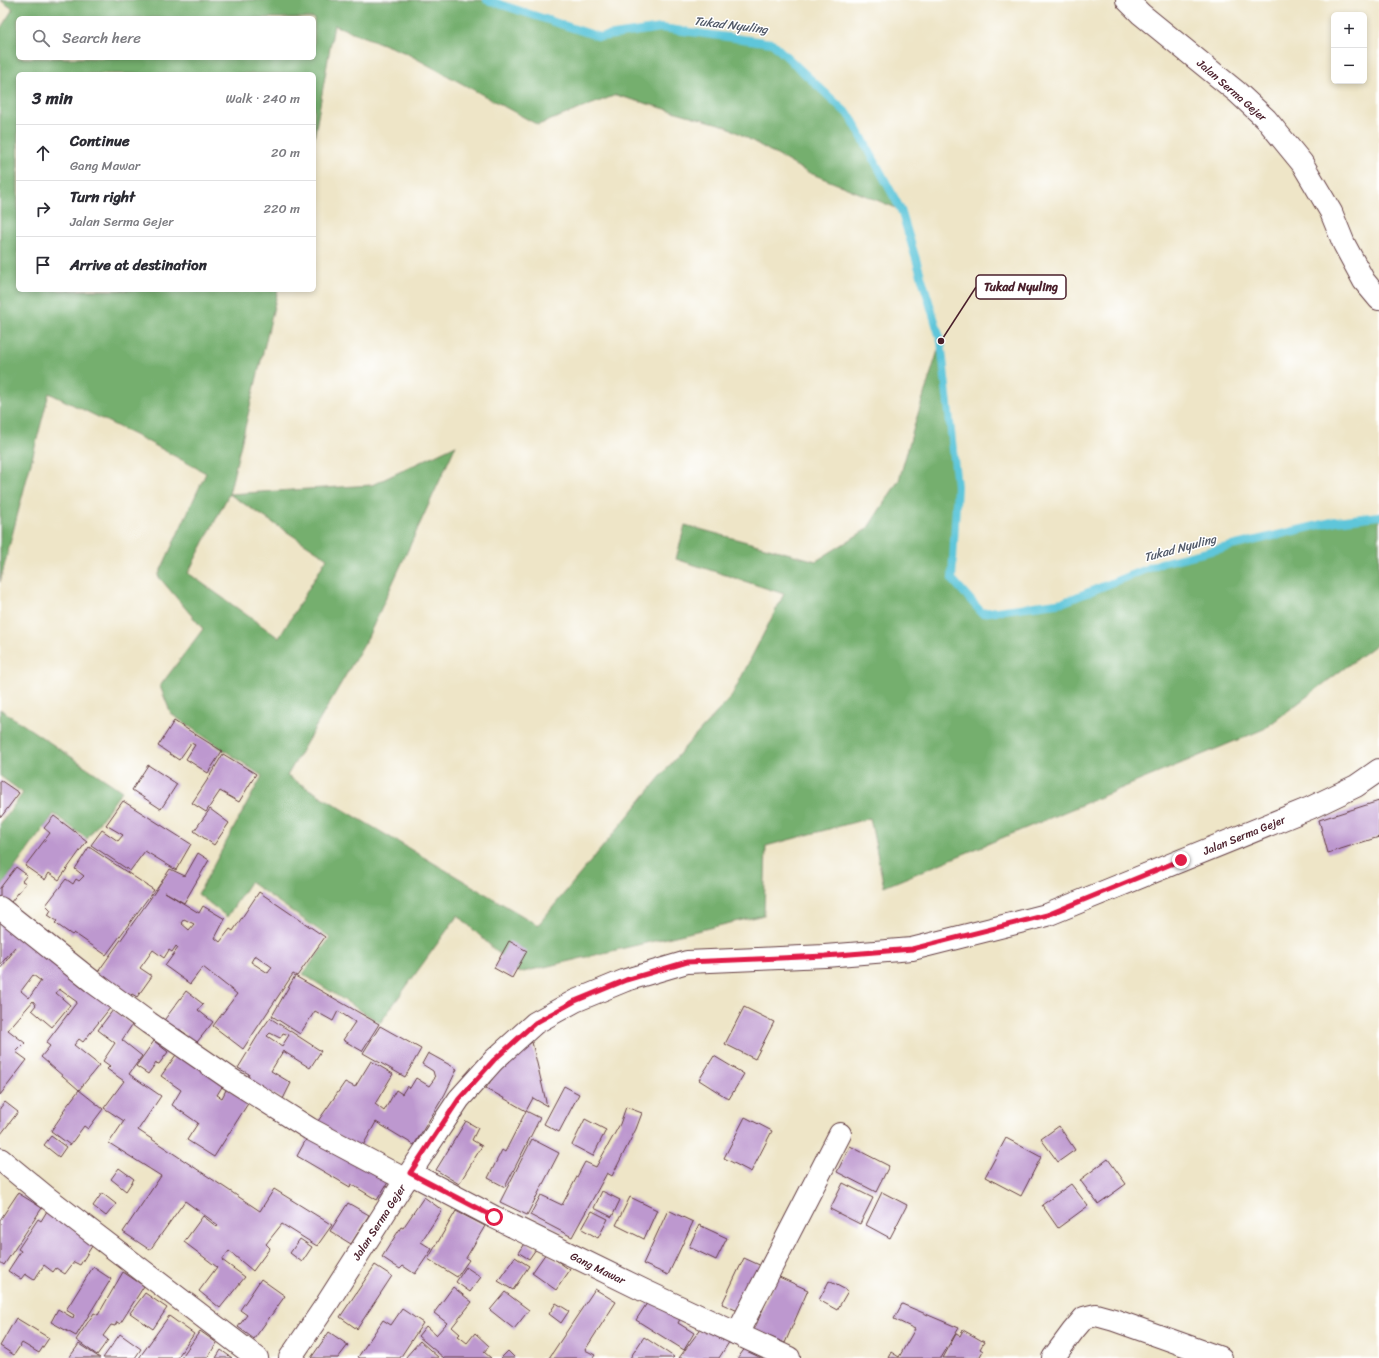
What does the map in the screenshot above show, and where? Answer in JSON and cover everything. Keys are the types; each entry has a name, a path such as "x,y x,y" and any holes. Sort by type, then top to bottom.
{"street":[{"name":"Jalan Serma Gejer","path":"1127,0 1141,14 1237,92 1266,119 1302,162 1331,212 1344,244 1364,281 1379,299"},
{"name":"Jalan Serma Gejer","path":"290,1358 459,1099 494,1060 535,1023 575,1001 626,980 687,962 825,956 912,949 1047,915 1310,808 1356,786 1379,770"},
{"name":"Gang Mawar","path":"0,908 93,982 149,1023 229,1078 310,1130 494,1217 645,1292 789,1358"},
{"path":"737,1334 840,1134"},
{"path":"0,1159 57,1206 257,1358"},
{"path":"1053,1358 1072,1330 1084,1318 1096,1315 1221,1358"}],"green space":[{"path":"0,0 487,0 600,37 661,28 772,43 851,117 901,210 805,171 726,126 616,95 538,125 406,53 334,25 316,128 316,72 16,72 16,292 278,292 229,494 372,485 456,445 368,637 287,776 538,925 685,747 731,697 784,594 676,559 685,525 816,561 867,529 899,480 941,341 957,486 952,579 982,613 1064,602 1161,563 1336,521 1379,516 1379,642 1264,729 884,887 870,818 766,846 764,915 519,973 458,915 380,1023 303,974 330,938 250,882 227,917 198,894 262,776 171,714 160,686 203,629 158,576 206,473 143,439 49,393 0,582 0,29 13,9","holes":["229,494 327,558 279,638 188,573"]},
{"path":"0,709 122,791 87,839 54,814 0,888 0,824 23,793 0,776"}],"building":[{"path":"174,721 222,751 208,773 186,759 195,745 191,743 179,760 158,746"},
{"path":"223,754 256,774 239,802 220,791 206,812 192,803"},
{"path":"148,765 177,784 161,809 132,790"},
{"path":"0,780 19,793 1,817 0,816"},
{"path":"123,801 191,844 176,870 145,851 130,871 91,845 102,830 118,841 123,835 106,825"},
{"path":"1379,801 1379,837 1328,853 1319,820"},
{"path":"210,809 229,823 214,845 194,831"},
{"path":"54,816 87,841 59,880 49,873 45,880 25,866 50,833 44,828"},
{"path":"89,847 154,890 106,955 74,933 72,935 55,923 57,921 48,915 51,910 46,905 66,879 73,884 76,879 79,881 84,876 75,869"},
{"path":"198,853 209,860 184,903 165,892 199,913 203,906 225,919 215,938 220,942 230,929 233,931 259,892 325,937 297,976 293,974 243,1049 213,1026 237,994 203,967 190,984 165,966 178,948 176,946 172,952 169,950 164,958 153,950 140,968 152,976 137,997 132,994 128,999 95,976 170,869 185,876","holes":["184,919 194,924 189,930 181,923","255,955 272,967 268,973 251,962"]},
{"path":"16,867 27,875 22,881 26,883 7,907 0,902 0,888"},
{"path":"0,913 114,1003 83,1042 79,1039 74,1045 99,1065 79,1090 41,1057 50,1046 46,1043 77,1002 59,989 56,993 70,1005 52,1027 32,1010 36,1005 33,1001 8,1030 25,1043 16,1052 27,1060 0,1095 0,969 16,948 15,947 0,965","holes":["33,975 41,981 29,998 21,991"]},
{"path":"509,941 527,951 512,978 494,968"},
{"path":"295,976 379,1024 362,1051 343,1040 355,1022 338,1011 333,1021 315,1011 300,1034 272,1016"},
{"path":"186,991 203,1004 198,1010 213,1022 194,1046 183,1038 186,1034 179,1029 175,1034 162,1023"},
{"path":"744,1007 774,1022 755,1059 725,1044"},
{"path":"113,1010 132,1025 122,1040 142,1056 129,1074 161,1096 138,1130 260,1211 274,1189 332,1225 317,1246 282,1224 266,1244 270,1248 253,1271 229,1251 222,1260 245,1277 220,1308 199,1291 217,1267 184,1242 203,1216 217,1227 218,1225 185,1201 150,1250 123,1232 161,1176 109,1143 124,1121 104,1108 124,1081 107,1069 110,1066 103,1061 115,1043 98,1030"},
{"path":"270,1018 321,1051 310,1068 283,1051 271,1071 291,1083 283,1099 245,1082 249,1074 238,1068","holes":["270,1033 280,1038 283,1033 289,1035 282,1046 267,1036"]},
{"path":"380,1026 421,1049 405,1077 363,1053"},
{"path":"154,1041 168,1052 159,1064 156,1063 148,1074 136,1066"},
{"path":"532,1042 547,1106 533,1098 526,1111 486,1088 503,1063"},
{"path":"178,1052 225,1082 217,1095 222,1098 227,1088 249,1102 214,1157 187,1140 198,1123 172,1105 181,1090 161,1076"},
{"path":"428,1053 457,1069 445,1094 414,1145 376,1122 361,1149 316,1124 345,1082 355,1087 371,1061 393,1074 375,1104 384,1111 396,1090 402,1094 407,1086 410,1088 416,1078 429,1086 435,1078 433,1071 422,1064"},
{"path":"714,1056 744,1074 729,1099 699,1080"},
{"path":"564,1086 579,1094 559,1132 544,1124"},
{"path":"79,1090 103,1109 88,1129 84,1126 70,1145 51,1131 64,1112 63,1111"},
{"path":"5,1102 18,1112 1,1134 0,1108"},
{"path":"626,1107 642,1113 636,1129 612,1176 607,1173 572,1237 530,1215 541,1195 562,1205 585,1162 596,1167 620,1124"},
{"path":"526,1111 540,1118 505,1187 488,1178 502,1150 505,1152"},
{"path":"745,1117 772,1131 751,1172 724,1158"},
{"path":"585,1119 606,1130 593,1156 572,1145"},
{"path":"466,1121 478,1128 472,1140 482,1146 459,1184 436,1170"},
{"path":"1059,1126 1075,1150 1058,1162 1041,1139"},
{"path":"309,1134 390,1179 377,1200 351,1184 350,1187 297,1156"},
{"path":"51,1136 66,1147 59,1157 44,1145"},
{"path":"1006,1138 1041,1157 1021,1196 985,1177"},
{"path":"532,1139 559,1153 527,1215 500,1202"},
{"path":"850,1146 889,1166 876,1192 837,1172"},
{"path":"1108,1159 1126,1184 1098,1204 1080,1180"},
{"path":"119,1168 134,1179 126,1191 111,1179"},
{"path":"843,1183 873,1198 860,1224 830,1209"},
{"path":"1071,1184 1088,1206 1058,1228 1042,1205"},
{"path":"602,1191 620,1200 612,1217 594,1208"},
{"path":"882,1192 907,1205 890,1238 866,1225"},
{"path":"18,1193 42,1208 4,1265 0,1262 0,1220"},
{"path":"102,1193 116,1204 106,1216 93,1206"},
{"path":"424,1197 442,1210 421,1242 432,1249 415,1274 403,1266 400,1269 382,1257 401,1227 403,1228"},
{"path":"630,1197 657,1210 644,1239 616,1225"},
{"path":"348,1203 369,1215 351,1244 330,1231"},
{"path":"668,1210 693,1222 668,1275 643,1264"},
{"path":"47,1211 94,1243 80,1265 74,1262 65,1274 56,1268 53,1272 44,1265 34,1280 25,1274 21,1279 8,1271 21,1251 18,1249 38,1219 41,1221"},
{"path":"456,1211 485,1226 466,1258 469,1260 457,1277 428,1259"},
{"path":"592,1211 608,1219 598,1238 582,1229"},
{"path":"699,1225 727,1238 716,1260 689,1247"},
{"path":"300,1239 312,1247 302,1262 290,1253"},
{"path":"526,1242 536,1249 529,1259 519,1253"},
{"path":"546,1253 570,1270 556,1290 532,1273"},
{"path":"515,1257 529,1266 513,1290 498,1281"},
{"path":"744,1258 766,1268 745,1314 722,1304"},
{"path":"375,1265 392,1276 357,1329 340,1317"},
{"path":"93,1267 111,1279 76,1336 51,1322 58,1309 73,1318 74,1315 66,1310"},
{"path":"466,1267 481,1277 470,1292 456,1282"},
{"path":"123,1272 144,1286 120,1324 117,1322 115,1326 111,1325 103,1336 108,1340 97,1355 76,1340 94,1313 98,1315"},
{"path":"777,1276 808,1290 785,1343 754,1330"},
{"path":"261,1279 285,1296 254,1339 238,1327 247,1315 240,1310"},
{"path":"829,1281 848,1291 837,1310 819,1300"},
{"path":"453,1287 472,1302 452,1327 460,1334 458,1336 467,1343 475,1333 489,1346 484,1352 491,1358 444,1358 418,1336 426,1326 436,1335 447,1323 434,1313"},
{"path":"595,1289 616,1302 585,1350 595,1355 593,1358 549,1358"},
{"path":"505,1292 529,1310 514,1329 490,1310"},
{"path":"145,1293 167,1308 153,1329 130,1313"},
{"path":"649,1300 680,1319 678,1323 694,1333 684,1350 636,1320"},
{"path":"556,1303 569,1311 561,1323 549,1314"},
{"path":"902,1304 959,1328 941,1358 888,1358 891,1352 899,1357 915,1329 894,1319"},
{"path":"402,1309 423,1323 400,1358 358,1357 383,1320 391,1325"},
{"path":"169,1316 194,1334 177,1358 139,1358"},
{"path":"16,1318 49,1338 39,1353 22,1343 14,1355 0,1346"},
{"path":"705,1323 733,1336 719,1358 679,1358"},
{"path":"963,1330 984,1342 980,1349 983,1351 979,1358 943,1358 956,1334 960,1336"},
{"path":"200,1331 217,1343 207,1358 181,1358"},
{"path":"329,1332 348,1345 338,1358 311,1358"},
{"path":"120,1334 141,1349 135,1358 103,1358"},
{"path":"644,1337 674,1357 630,1358"},
{"path":"420,1341 439,1358 405,1358"},
{"path":"79,1344 100,1358 69,1358"},
{"path":"748,1344 767,1358 738,1358"},
{"path":"221,1350 232,1358 216,1358"},
{"path":"508,1351 515,1358 501,1358"}],"waterway":[{"name":"Tukad Nyuling","path":"487,0 600,37 661,28 772,43 851,117 901,210 941,341 957,486 952,579 982,613 1064,602 1161,563 1336,521 1379,516"}],"place":[{"name":"Tukad Nyuling","path":"941,341"}],"route":[{"path":"494,1217 410,1173 459,1099 494,1060 535,1023 575,1001 626,980 687,962 825,956 912,949 1047,915 1181,860"}]}
